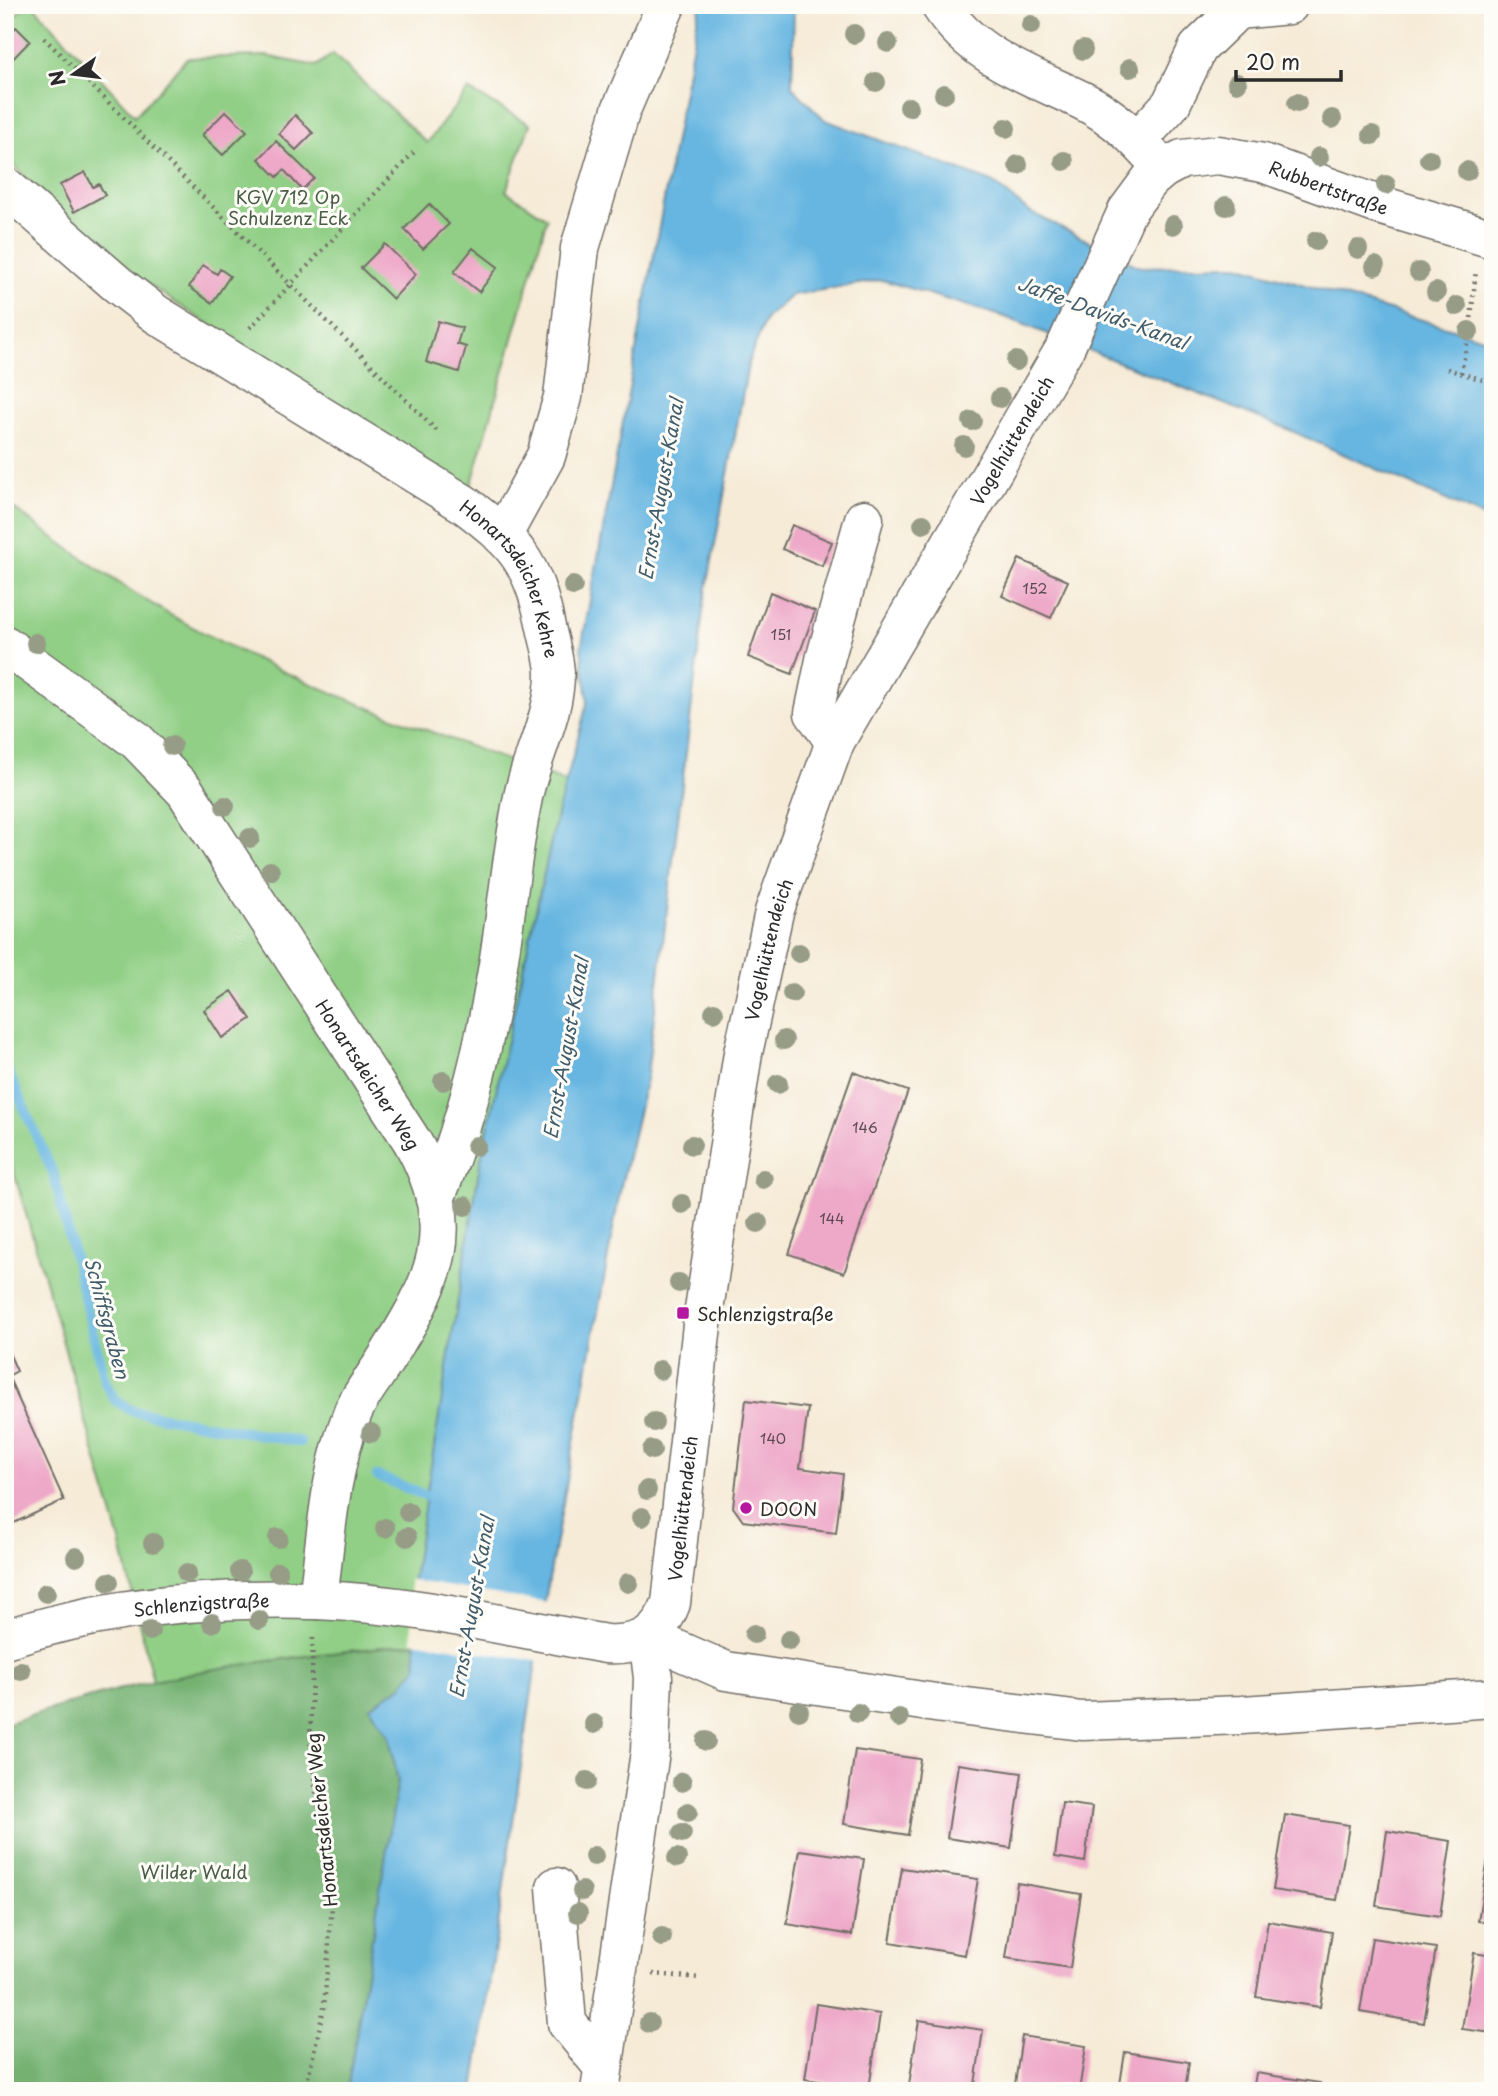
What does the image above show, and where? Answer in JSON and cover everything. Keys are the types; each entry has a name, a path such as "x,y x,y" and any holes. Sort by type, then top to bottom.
{"street":[{"path":"502,536 546,456 563,397 580,248 621,110 666,5"},
{"path":"940,5 961,32 987,54 1021,74 1083,101 1138,140 1163,169"},
{"path":"1138,140 1171,104 1198,48 1237,10 1289,5"},
{"name":"Rubbertstraße","path":"1163,169 1182,159 1199,155 1218,155 1263,163 1486,238"},
{"name":"Vogelhüttendeich","path":"648,1637 664,1619 672,1592 704,1316 743,1053 774,912 835,742 1066,346 1127,211 1150,180 1163,169"},
{"name":"Honartsdeicher Kehre","path":"5,186 116,284 156,314 464,505 502,536 530,568 538,589 555,674 550,702 523,797 498,966 485,1031 454,1154 435,1199"},
{"path":"835,742 814,713 825,660 864,519"},
{"name":"Honartsdeicher Weg","path":"5,645 136,740 185,791 412,1141 426,1167 435,1199 439,1235 434,1271 407,1326 354,1409 334,1475 315,1616"},
{"name":"Schlenzigstraße","path":"5,1639 150,1606 219,1600 315,1616 394,1608 624,1645 648,1637"},
{"path":"648,1637 726,1671 942,1704 1082,1721 1242,1715 1493,1698"},
{"path":"601,2079 650,1752 653,1678 648,1637"},
{"path":"556,1887 566,2023 601,2079"}],"path":[{"path":"44,38 160,151 290,286 437,431"},
{"path":"224,355 414,152"},
{"path":"1461,373 1486,238"},
{"path":"1447,369 1493,383"},
{"name":"Honartsdeicher Weg","path":"305,2091 324,2008 332,1905 310,1749 315,1616"},
{"path":"648,1973 701,1978"}],"green space":[{"name":"KGV 712 Op Schulzenz Eck","path":"26,5 33,5 135,116 187,58 266,56 316,66 333,54 427,143 468,90 530,124 506,191 547,218 470,490 174,302 90,244 5,156 5,25"},
{"path":"5,502 125,587 215,639 364,706 568,783 557,815 480,1164 412,1586 416,1643 289,1658 153,1681 120,1541 5,1141"},
{"name":"Wilder Wald","path":"416,1643 417,1666 401,1687 370,1707 389,1736 398,1781 347,2091 5,2091 5,1724 95,1696 183,1675 282,1659"}],"water":[{"path":"700,5 794,5 792,87 825,120 992,182 1028,211 1140,267 1238,265 1493,341 1493,521 1285,428 1005,317 882,280 792,295 766,318 749,360 704,604 647,1075 621,1186 545,1601 474,2091 347,2091 398,1781 389,1736 370,1707 401,1687 417,1666 412,1586 480,1164 557,815 588,700 581,649"}],"pier":[{"path":"410,1580 548,1603 541,1662 412,1641"}],"building":[{"path":"16,27 30,41 5,67 5,32 8,34"},
{"path":"226,111 247,131 223,155 202,135"},
{"path":"295,115 313,133 296,150 279,134"},
{"path":"276,141 314,178 302,190 284,170 277,177 259,159"},
{"path":"85,172 93,187 99,184 105,195 74,212 60,185"},
{"path":"429,204 449,224 423,249 404,229"},
{"path":"385,244 416,274 393,299 361,268"},
{"path":"473,248 498,267 479,292 454,272"},
{"path":"203,265 217,274 220,269 230,276 212,303 189,287"},
{"path":"438,321 462,328 457,344 466,347 459,372 426,362"},
{"path":"792,525 832,542 822,566 782,549"},
{"path":"1019,559 1068,581 1051,618 1002,596"},
{"path":"770,592 815,611 792,674 748,657"},
{"path":"232,991 251,1019 222,1038 204,1010"},
{"path":"853,1072 908,1091 844,1273 789,1254"},
{"path":"5,1344 17,1371 8,1376 64,1500 5,1527"},
{"path":"746,1400 808,1408 800,1468 843,1474 836,1533 743,1521 733,1507"},
{"path":"855,1750 920,1759 908,1835 844,1824"},
{"path":"958,1764 1022,1773 1011,1848 947,1838"},
{"path":"1062,1803 1092,1807 1085,1862 1055,1857"},
{"path":"1285,1815 1349,1825 1337,1900 1273,1890"},
{"path":"1387,1831 1451,1841 1440,1916 1376,1906"},
{"path":"1490,1846 1493,1847 1493,1924 1478,1921"},
{"path":"800,1850 864,1859 852,1935 787,1924"},
{"path":"902,1868 978,1879 965,1955 890,1942"},
{"path":"1017,1883 1081,1894 1070,1968 1006,1958"},
{"path":"1268,1921 1332,1932 1320,2007 1256,1997"},
{"path":"1372,1938 1436,1948 1424,2023 1360,2012"},
{"path":"1474,1953 1493,1956 1493,2033 1462,2029"},
{"path":"816,2004 880,2014 869,2089 805,2079"},
{"path":"919,2020 983,2030 974,2091 908,2091"},
{"path":"1022,2036 1086,2046 1079,2091 1014,2091"},
{"path":"1125,2052 1189,2062 1185,2091 1119,2091"},
{"path":"1256,2073 1320,2083 1319,2091 1253,2091"}],"waterway":[{"name":"Schiffsgraben","path":"5,1065 54,1175 105,1382 115,1400 132,1411 300,1442"},
{"name":"Schiffsgraben","path":"377,1476 439,1501"}],"place":[{"name":"Schlenzigstraße","path":"683,1313"},
{"name":"DOON","path":"746,1508"}],"water label":[{"name":"Jaffe-Davids-Kanal","path":"1103,312"},
{"name":"Ernst-August-Kanal","path":"660,489"},
{"name":"Ernst-August-Kanal","path":"565,1048"},
{"name":"Ernst-August-Kanal","path":"471,1607"}]}
